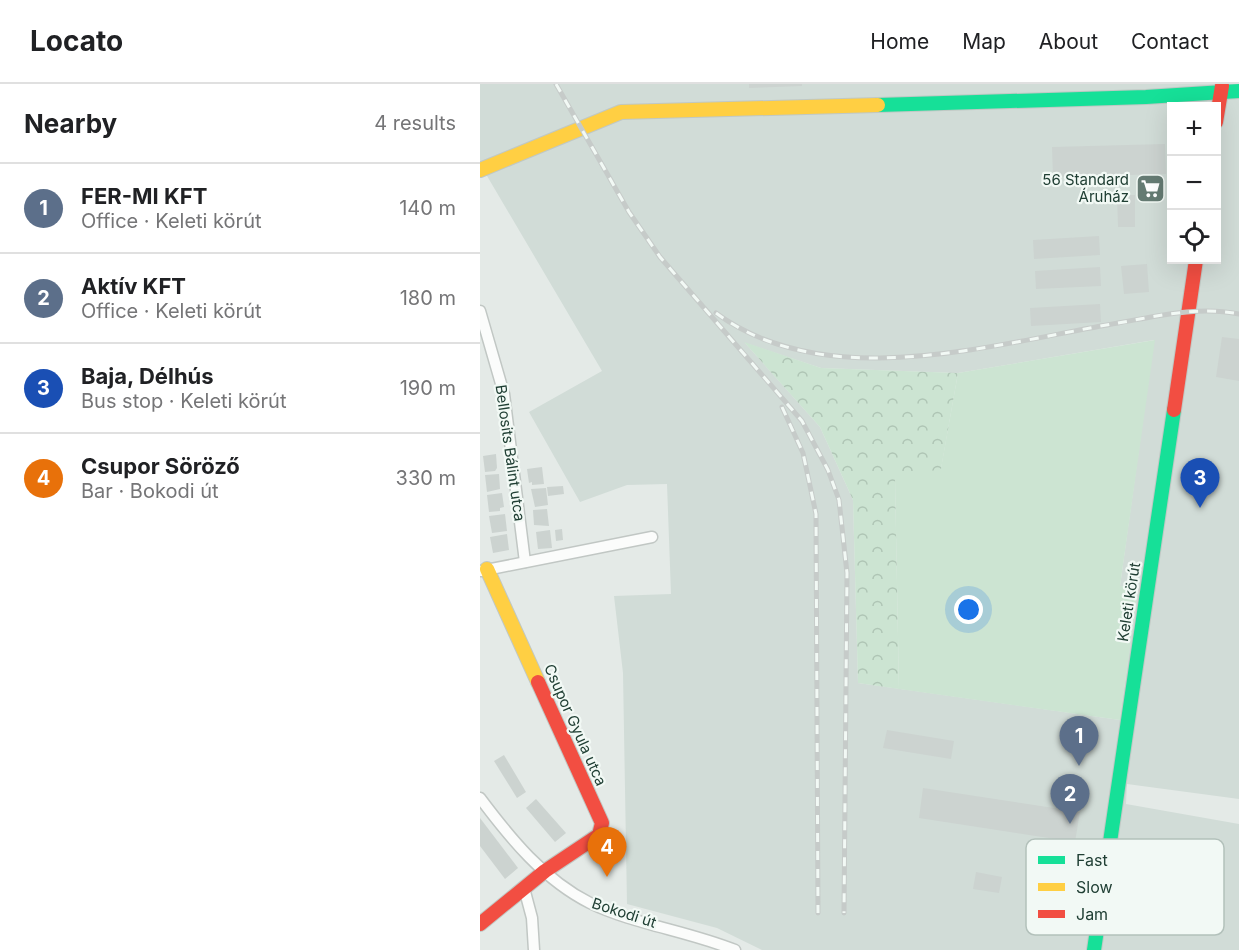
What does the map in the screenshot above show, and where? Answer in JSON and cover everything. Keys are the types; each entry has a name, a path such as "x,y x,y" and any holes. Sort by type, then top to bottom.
{"street":[{"path":"480,170 594,121 621,112 1221,89 1239,91"},
{"name":"Keleti körút","path":"1110,839 1195,264"},
{"name":"Bellosits Bálint utca","path":"480,311 504,394 525,561"},
{"path":"484,570 651,537"},
{"name":"Csupor Gyula utca","path":"480,924 545,871 599,835 602,823 484,570"},
{"name":"Bokodi út","path":"480,798 509,838 558,884 590,903 705,938 735,950"},
{"path":"524,888 532,918 534,950"},
{"name":"Keleti körút","path":"1094,950 1096,935"}],"shaded area":[{"path":"480,84 1239,84 1239,799 1127,784 1126,804 1239,824 1239,950 762,950 717,928 627,904 623,673 614,596 671,594 667,484 627,485 580,502 529,412 602,371 480,164","holes":["1154,340 1120,586 1137,588 1120,720 858,683 853,500 820,427 745,343 821,368 958,373"]}],"green space":[{"path":"1155,340 1120,586 1138,588 1120,720 899,689 895,477 941,468 958,373"},
{"path":"744,342 821,368 958,373 941,469 895,478 899,689 858,683 853,500 820,427"}],"building":[{"path":"749,84 802,84 802,86 749,88"},
{"path":"1165,144 1166,174 1053,177 1052,147"},
{"path":"1117,195 1135,195 1135,227 1118,227"},
{"path":"1099,236 1100,255 1034,259 1033,240"},
{"path":"1147,264 1149,292 1124,294 1121,266"},
{"path":"1100,267 1101,286 1036,289 1035,271"},
{"path":"1100,304 1101,322 1031,326 1030,308"},
{"path":"1222,337 1239,339 1239,381 1216,377"},
{"path":"496,454 497,468 495,471 485,472 483,456"},
{"path":"542,467 544,484 529,483 527,469"},
{"path":"499,474 500,489 487,492 485,475"},
{"path":"563,486 564,494 548,496 547,487"},
{"path":"546,488 548,505 535,507 531,489"},
{"path":"502,493 504,507 500,508 500,511 489,512 487,495"},
{"path":"547,509 549,526 534,525 533,510"},
{"path":"505,514 507,531 492,533 489,516"},
{"path":"562,529 563,540 556,541 555,530"},
{"path":"550,530 552,548 538,549 536,532"},
{"path":"507,534 509,550 493,553 490,537"},
{"path":"887,730 954,741 951,759 883,748"},
{"path":"504,755 526,792 517,798 494,761"},
{"path":"923,788 1080,812 1076,839 1056,839 919,818"},
{"path":"536,799 566,833 555,842 526,808"},
{"path":"480,818 518,868 505,879 480,846"},
{"path":"976,872 1002,877 999,893 973,889"}],"railway":[{"path":"556,84 629,212 660,257 802,421 828,470 839,500 847,573 844,913"},
{"path":"716,313 760,338 808,352 859,358 912,357 965,351 1193,311 1239,314"},
{"path":"782,407 803,453 816,514 818,913"}],"traffic: fast":[{"path":"878,105 1146,97 1239,91"},
{"path":"1110,839 1174,410"},
{"path":"1094,950 1096,935"}],"traffic: slow":[{"path":"480,170 621,112 878,105"},
{"path":"487,569 538,682"}],"traffic: jam":[{"path":"1219,102 1222,86"},
{"path":"1174,410 1195,264"},
{"path":"480,924 545,871 599,835 602,823 538,682"}],"place":[{"name":"56 Standard Áruház","path":"1150,189"},
{"name":"Baja, Délhús","path":"1200,508"},
{"name":"FER-MI KFT","path":"1079,766"},
{"name":"Aktív KFT","path":"1070,824"},
{"name":"Csupor Söröző","path":"607,877"}]}
